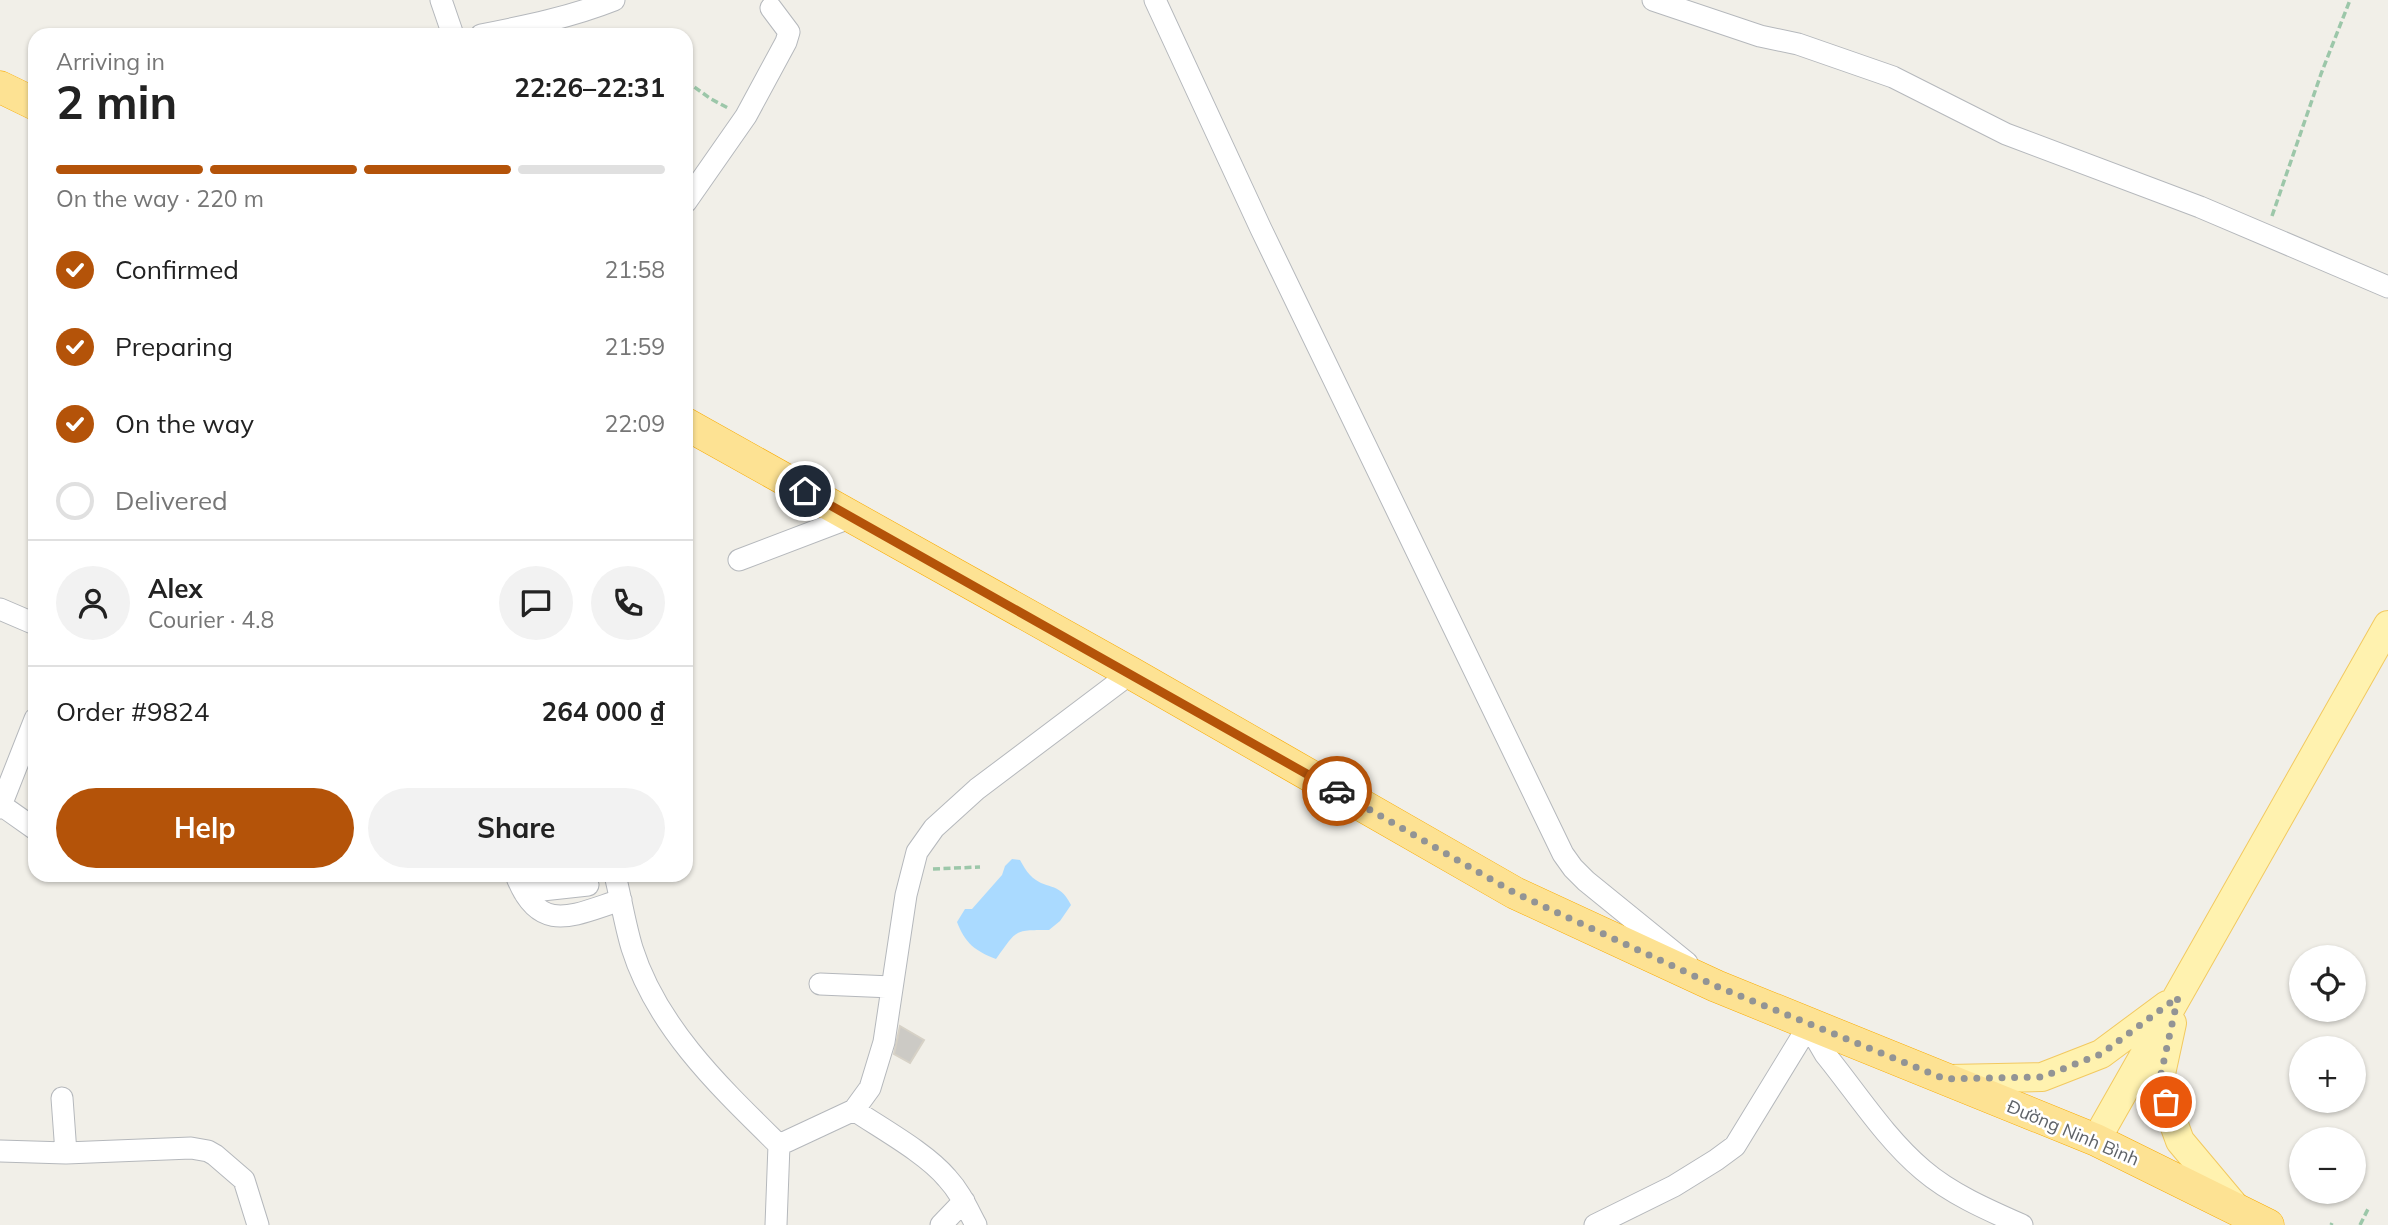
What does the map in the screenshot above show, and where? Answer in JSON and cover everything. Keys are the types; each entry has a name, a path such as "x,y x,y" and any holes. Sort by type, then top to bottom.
{"highway":[{"path":"0,87 28,101"},
{"name":"Đường Ninh Bình","path":"693,428 1131,673 1515,893 1716,986 2096,1140 2268,1225"}],"main road":[{"path":"2096,1140 2388,625"},
{"path":"1945,1079 2042,1077 2101,1054 2178,997"},
{"path":"2178,997 2159,1083 2180,1141 2238,1210"}],"street":[{"path":"441,0 451,28"},
{"path":"518,28 587,11 614,0"},
{"path":"1155,0 1261,229 1563,854 1586,881 1716,986"},
{"path":"1653,0 1760,36 1798,44 1893,77 2006,134 2200,206 2388,287"},
{"path":"693,192 746,116 775,64 789,32 771,8"},
{"path":"739,560 852,517"},
{"path":"0,609 28,621"},
{"path":"779,1145 854,1110 870,1088 881,1054 906,895 917,852 934,828 977,789 1131,673"},
{"path":"28,737 1,806 28,824"},
{"path":"617,882 633,949 645,979 670,1022 712,1078 779,1145 776,1225"},
{"path":"588,885 520,883 530,903 554,917 569,916 621,900"},
{"path":"820,984 892,987"},
{"path":"1595,1225 1674,1186 1735,1146 1814,1027"},
{"path":"1814,1027 1825,1054 1894,1140 1923,1170 1961,1196 2022,1225"},
{"path":"62,1098 66,1153"},
{"path":"854,1110 946,1176 964,1201 975,1225"},
{"path":"0,1151 66,1153 191,1148 208,1151 223,1160 244,1180 258,1225"},
{"path":"941,1225 964,1201"}],"path":[{"path":"2265,235 2321,74 2350,0"},
{"path":"693,86 711,99 746,116"},
{"path":"913,870 980,867"},
{"path":"2360,1225 2369,1207"}],"water":[{"path":"1012,859 1020,860 1036,880 1062,892 1071,905 1060,921 1049,930 1028,930 1017,934 996,959 972,945 957,922 965,909 972,909 1002,875 1005,866"}],"building":[{"path":"900,1026 924,1040 910,1063 894,1054"}],"way so far":[{"path":"1337,791 1515,893 1716,986 1945,1079 2042,1077 2101,1054 2178,997 2159,1083 2166,1102"}],"route":[{"path":"805,491 1337,791"}]}
